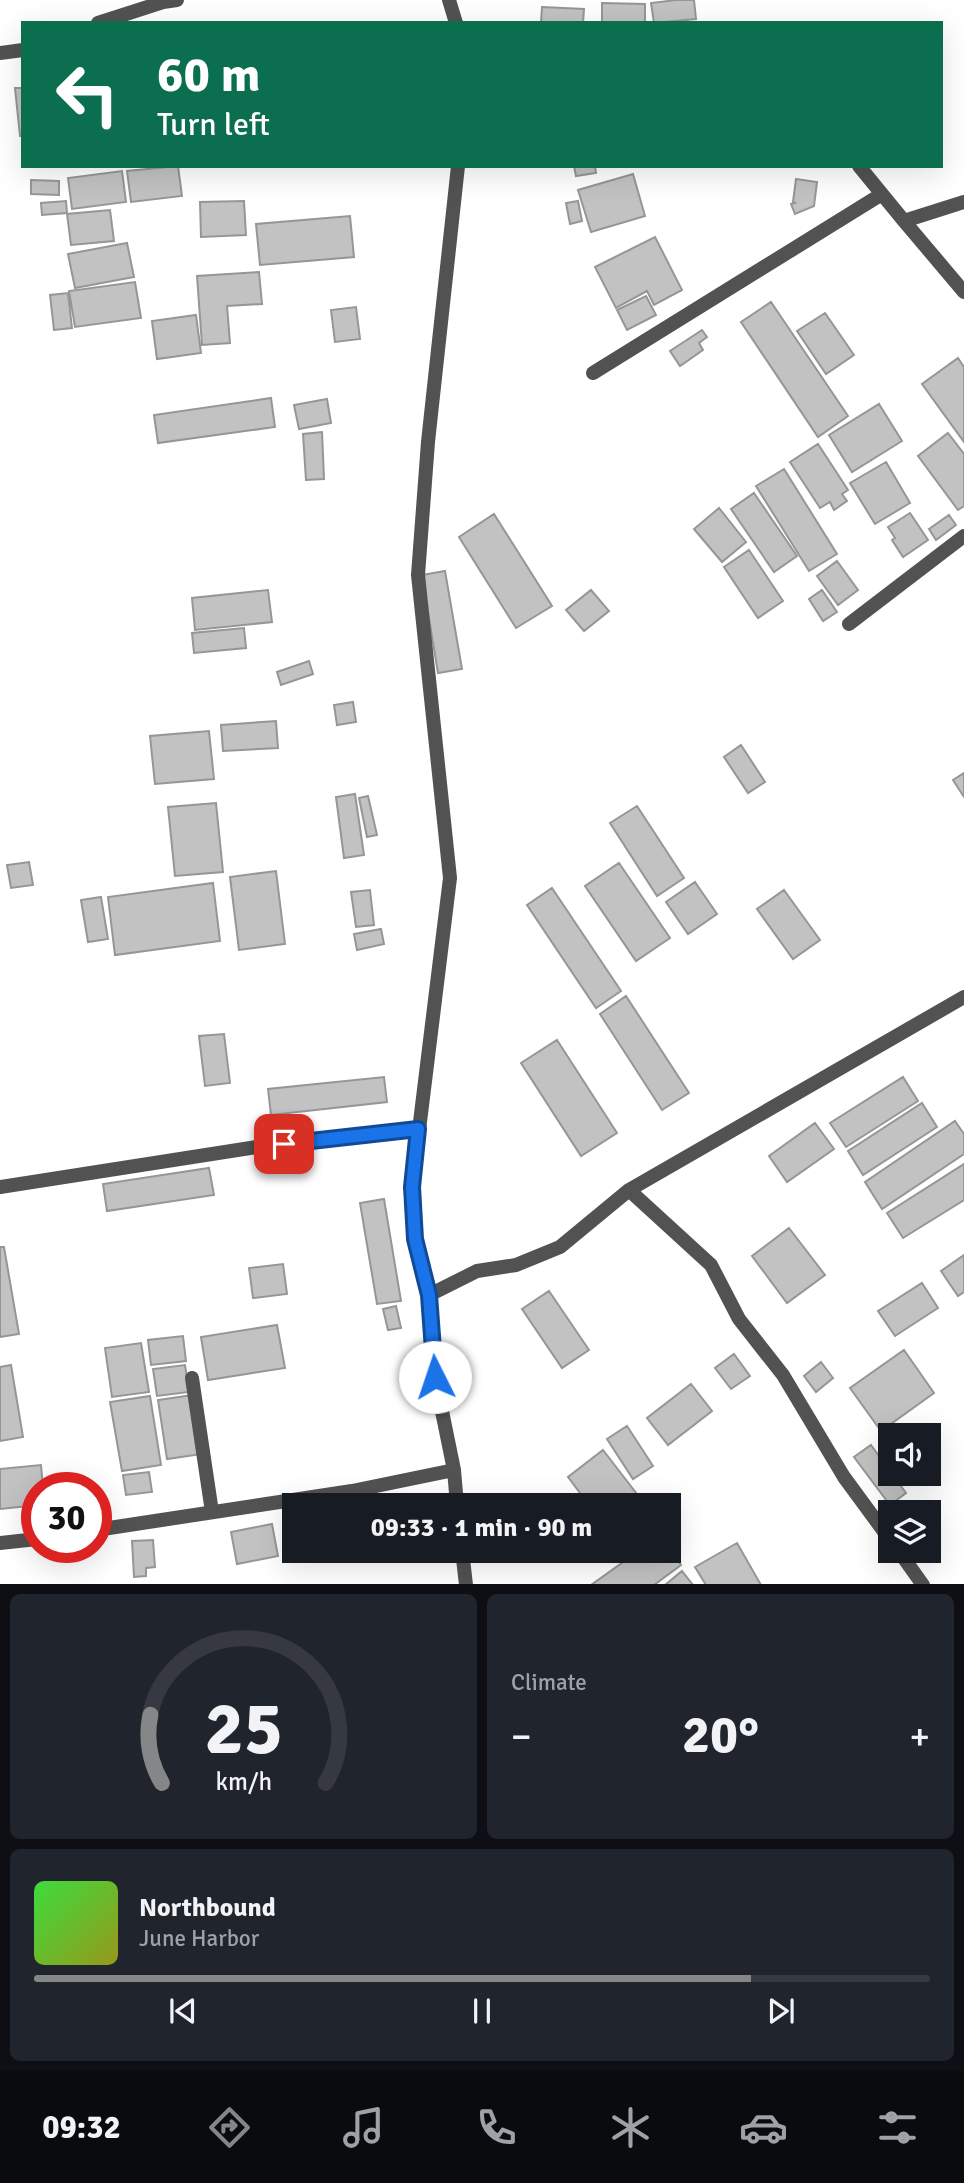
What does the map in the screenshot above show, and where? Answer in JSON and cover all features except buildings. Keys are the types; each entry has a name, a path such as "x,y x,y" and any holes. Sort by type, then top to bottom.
{"street":[{"path":"104,21 177,0"},
{"path":"449,0 455,21"},
{"path":"0,53 21,50"},
{"path":"456,1493 454,1470 435,1377 429,1295 415,1239 412,1187 450,878 418,575 428,442 458,168"},
{"path":"861,168 964,292"},
{"path":"593,373 882,194"},
{"path":"904,220 964,202"},
{"path":"849,624 964,536"},
{"path":"429,1295 477,1271 516,1265 560,1247 629,1190 964,998"},
{"path":"0,1187 257,1147 418,1129"},
{"path":"629,1190 711,1265 739,1320 783,1374 844,1477 878,1523"},
{"path":"192,1378 212,1513"},
{"path":"112,1528 352,1491 454,1470"},
{"path":"0,1543 21,1541"},
{"path":"464,1563 466,1584"},
{"path":"908,1563 923,1584"}],"route":[{"path":"284,1144 418,1129 412,1187 415,1239 429,1295 435,1377"}]}
